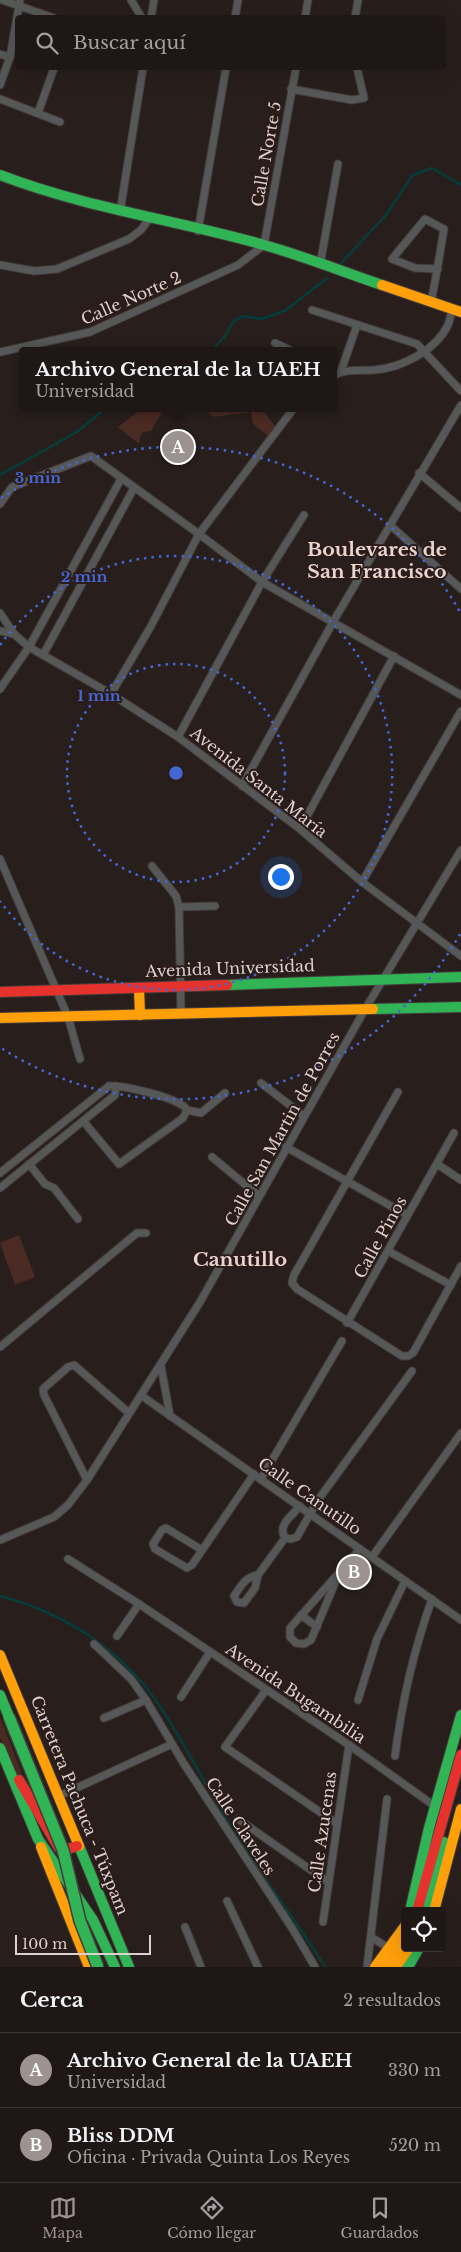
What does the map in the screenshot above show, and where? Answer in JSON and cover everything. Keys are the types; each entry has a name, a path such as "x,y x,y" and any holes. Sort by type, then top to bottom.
{"main road":[{"path":"0,175 38,190 120,212 264,245 456,311"},
{"name":"Avenida Universidad","path":"0,992 180,987 384,978 461,977"},
{"path":"139,988 140,1015"},
{"path":"0,1018 364,1011 461,1007"},
{"name":"Carretera Pachuca - Túxpam","path":"0,1654 59,1796 77,1846 129,1967"},
{"name":"Carretera Pachuca - Túxpam","path":"0,1695 63,1850 80,1920 98,1967"},
{"path":"411,1907 461,1716"},
{"path":"0,1748 89,1967"},
{"path":"426,1907 428,1887 461,1755"},
{"path":"5,1760 31,1798 59,1848 65,1850 77,1846"},
{"path":"419,1907 428,1887 461,1780"},
{"path":"435,1907 460,1814"},
{"path":"38,1839 93,1920 115,1967"},
{"path":"375,1967 401,1932"},
{"path":"385,1967 401,1944"},
{"path":"396,1967 406,1952"},
{"path":"408,1967 417,1952"}],"street":[{"path":"2,0 20,3 47,15"},
{"path":"131,0 140,15"},
{"path":"152,15 154,0"},
{"path":"236,15 238,0"},
{"path":"306,15 308,0"},
{"path":"356,15 358,0"},
{"path":"0,86 10,57 15,30"},
{"path":"0,54 10,57"},
{"path":"38,113 53,70"},
{"path":"120,212 143,70"},
{"path":"198,231 226,70"},
{"name":"Calle Norte 5","path":"264,245 296,70"},
{"path":"292,89 352,100 364,98 357,70"},
{"path":"0,99 60,122"},
{"path":"320,265 338,164"},
{"path":"0,265 34,271 57,269 129,239 141,230 148,219"},
{"path":"430,302 438,269 444,229 426,219 392,259 415,268 438,269"},
{"name":"Calle Norte 2","path":"22,347 90,332 238,265 264,245"},
{"path":"312,310 417,344 425,350 428,356 461,391"},
{"path":"337,374 341,372 391,368 409,360 425,350 439,337 456,311"},
{"path":"341,372 357,326"},
{"path":"275,343 284,347"},
{"name":"Calle Norte 2","path":"0,352 19,348"},
{"path":"242,786 333,622 419,473 458,417 461,405"},
{"path":"111,694 151,626 200,534 291,412"},
{"path":"0,504 12,487 91,456 200,534 262,582 461,695"},
{"path":"419,473 461,508"},
{"path":"0,689 29,647 121,479"},
{"path":"43,655 134,488"},
{"path":"178,737 262,582 304,515"},
{"path":"390,526 461,589"},
{"path":"0,613 14,634"},
{"path":"0,630 14,634"},
{"name":"Avenida Santa María","path":"14,634 29,647 111,694 178,737 300,829 362,882 461,956"},
{"path":"300,829 394,656"},
{"path":"362,882 461,711"},
{"name":"Calle San Martin de Porres","path":"0,1540 54,1517 68,1505 87,1480 200,1302 258,1196 364,1011 461,850"},
{"path":"0,859 68,1017 80,1060"},
{"path":"152,866 176,896 179,907 181,1014"},
{"path":"179,907 215,906"},
{"path":"261,1083 304,1116"},
{"path":"0,1173 109,1086 116,1086 180,1103 187,1110 202,1113 225,1093"},
{"path":"0,1188 84,1122 115,1095 116,1086"},
{"path":"398,1092 294,1275 292,1283 297,1289 347,1322 402,1356 408,1356 413,1353 461,1266"},
{"path":"84,1122 119,1164 183,1118 187,1110"},
{"name":"Calle Pinos","path":"347,1322 454,1133"},
{"path":"286,1147 348,1180 407,1215"},
{"path":"212,1157 258,1196"},
{"path":"29,1164 45,1184 54,1188 78,1219"},
{"path":"437,1164 461,1180"},
{"path":"0,1347 137,1233 146,1233"},
{"path":"388,1252 451,1285"},
{"path":"261,1479 342,1341"},
{"path":"87,1480 44,1395 43,1389 68,1367 74,1365 129,1413"},
{"path":"161,1366 170,1416"},
{"path":"285,1538 297,1537 310,1514 412,1371"},
{"name":"Calle Canutillo","path":"142,1396 461,1620"},
{"path":"372,1557 461,1433"},
{"path":"202,1550 166,1528 162,1530 153,1544 155,1549 187,1568 192,1565 254,1474"},
{"path":"285,1538 282,1532 283,1525 300,1506"},
{"path":"258,1575 285,1538"},
{"path":"338,1576 317,1627 308,1643 296,1643 290,1637 290,1632 301,1615 338,1576 360,1549"},
{"name":"Avenida Bugambilia","path":"68,1559 139,1604 348,1745 436,1807"},
{"path":"358,1700 377,1639 405,1581"},
{"path":"395,1756 399,1721 415,1645 432,1600"},
{"path":"117,1636 139,1604"},
{"path":"301,1615 317,1627"},
{"name":"Calle Claveles","path":"94,1644 131,1679 146,1700 172,1744 315,1967"},
{"path":"181,1697 210,1652"},
{"path":"266,1690 225,1747 336,1823"},
{"path":"104,1718 146,1700"},
{"path":"59,1796 172,1744"},
{"name":"Calle Azucenas","path":"322,1922 348,1745"},
{"path":"367,1967 387,1799"},
{"path":"238,1819 328,1882"},
{"path":"227,1901 258,1967"},
{"path":"185,1927 201,1967"},
{"path":"370,1937 390,1949"}],"shaded area":[{"path":"138,412 162,412 151,431 143,432 139,444 118,427"},
{"path":"207,412 251,412 214,417"},
{"path":"251,412 264,412 275,426 268,436 253,424"},
{"path":"19,1235 35,1277 15,1285 0,1243"},
{"path":"0,1717 30,1794 15,1771 0,1737"}],"waterway":[{"path":"341,263 385,216 413,175 432,168 461,185"},
{"path":"215,347 226,335 233,322 243,316 262,319 286,310 327,278"},
{"path":"0,475 77,432 101,412"},
{"path":"0,1596 24,1603 47,1613 91,1637 111,1652 146,1688 161,1708 190,1755 236,1835 325,1967"}],"traffic: fast":[{"path":"0,175 98,205 264,245 382,285"},
{"path":"227,985 461,977"},
{"path":"373,1009 461,1007"},
{"path":"0,1695 9,1717"},
{"path":"411,1907 429,1828 461,1715"},
{"path":"9,1717 63,1850 80,1921 98,1967"},
{"path":"0,1748 38,1839 93,1920 115,1967"},
{"path":"427,1907 444,1842"},
{"path":"79,1846 129,1967"},
{"path":"408,1967 417,1952"}],"traffic: slow":[{"path":"382,285 461,312"},
{"path":"139,988 140,1015"},
{"path":"0,1018 373,1009"},
{"path":"0,1655 79,1846"},
{"path":"435,1907 461,1809"},
{"path":"41,1847 89,1967"},
{"path":"375,1967 401,1931"},
{"path":"385,1967 401,1944"},
{"path":"396,1967 406,1952"}],"traffic: jam":[{"path":"0,992 227,985"},
{"path":"418,1907 461,1755"},
{"path":"19,1780 59,1848 65,1850 77,1846"}],"place":[{"name":"Archivo General de la UAEH","path":"178,447"},
{"name":"Bliss DDM","path":"354,1572"}],"district":[{"name":"Boulevares de San Francisco","path":"377,560"},
{"name":"Canutillo","path":"240,1259"}]}
